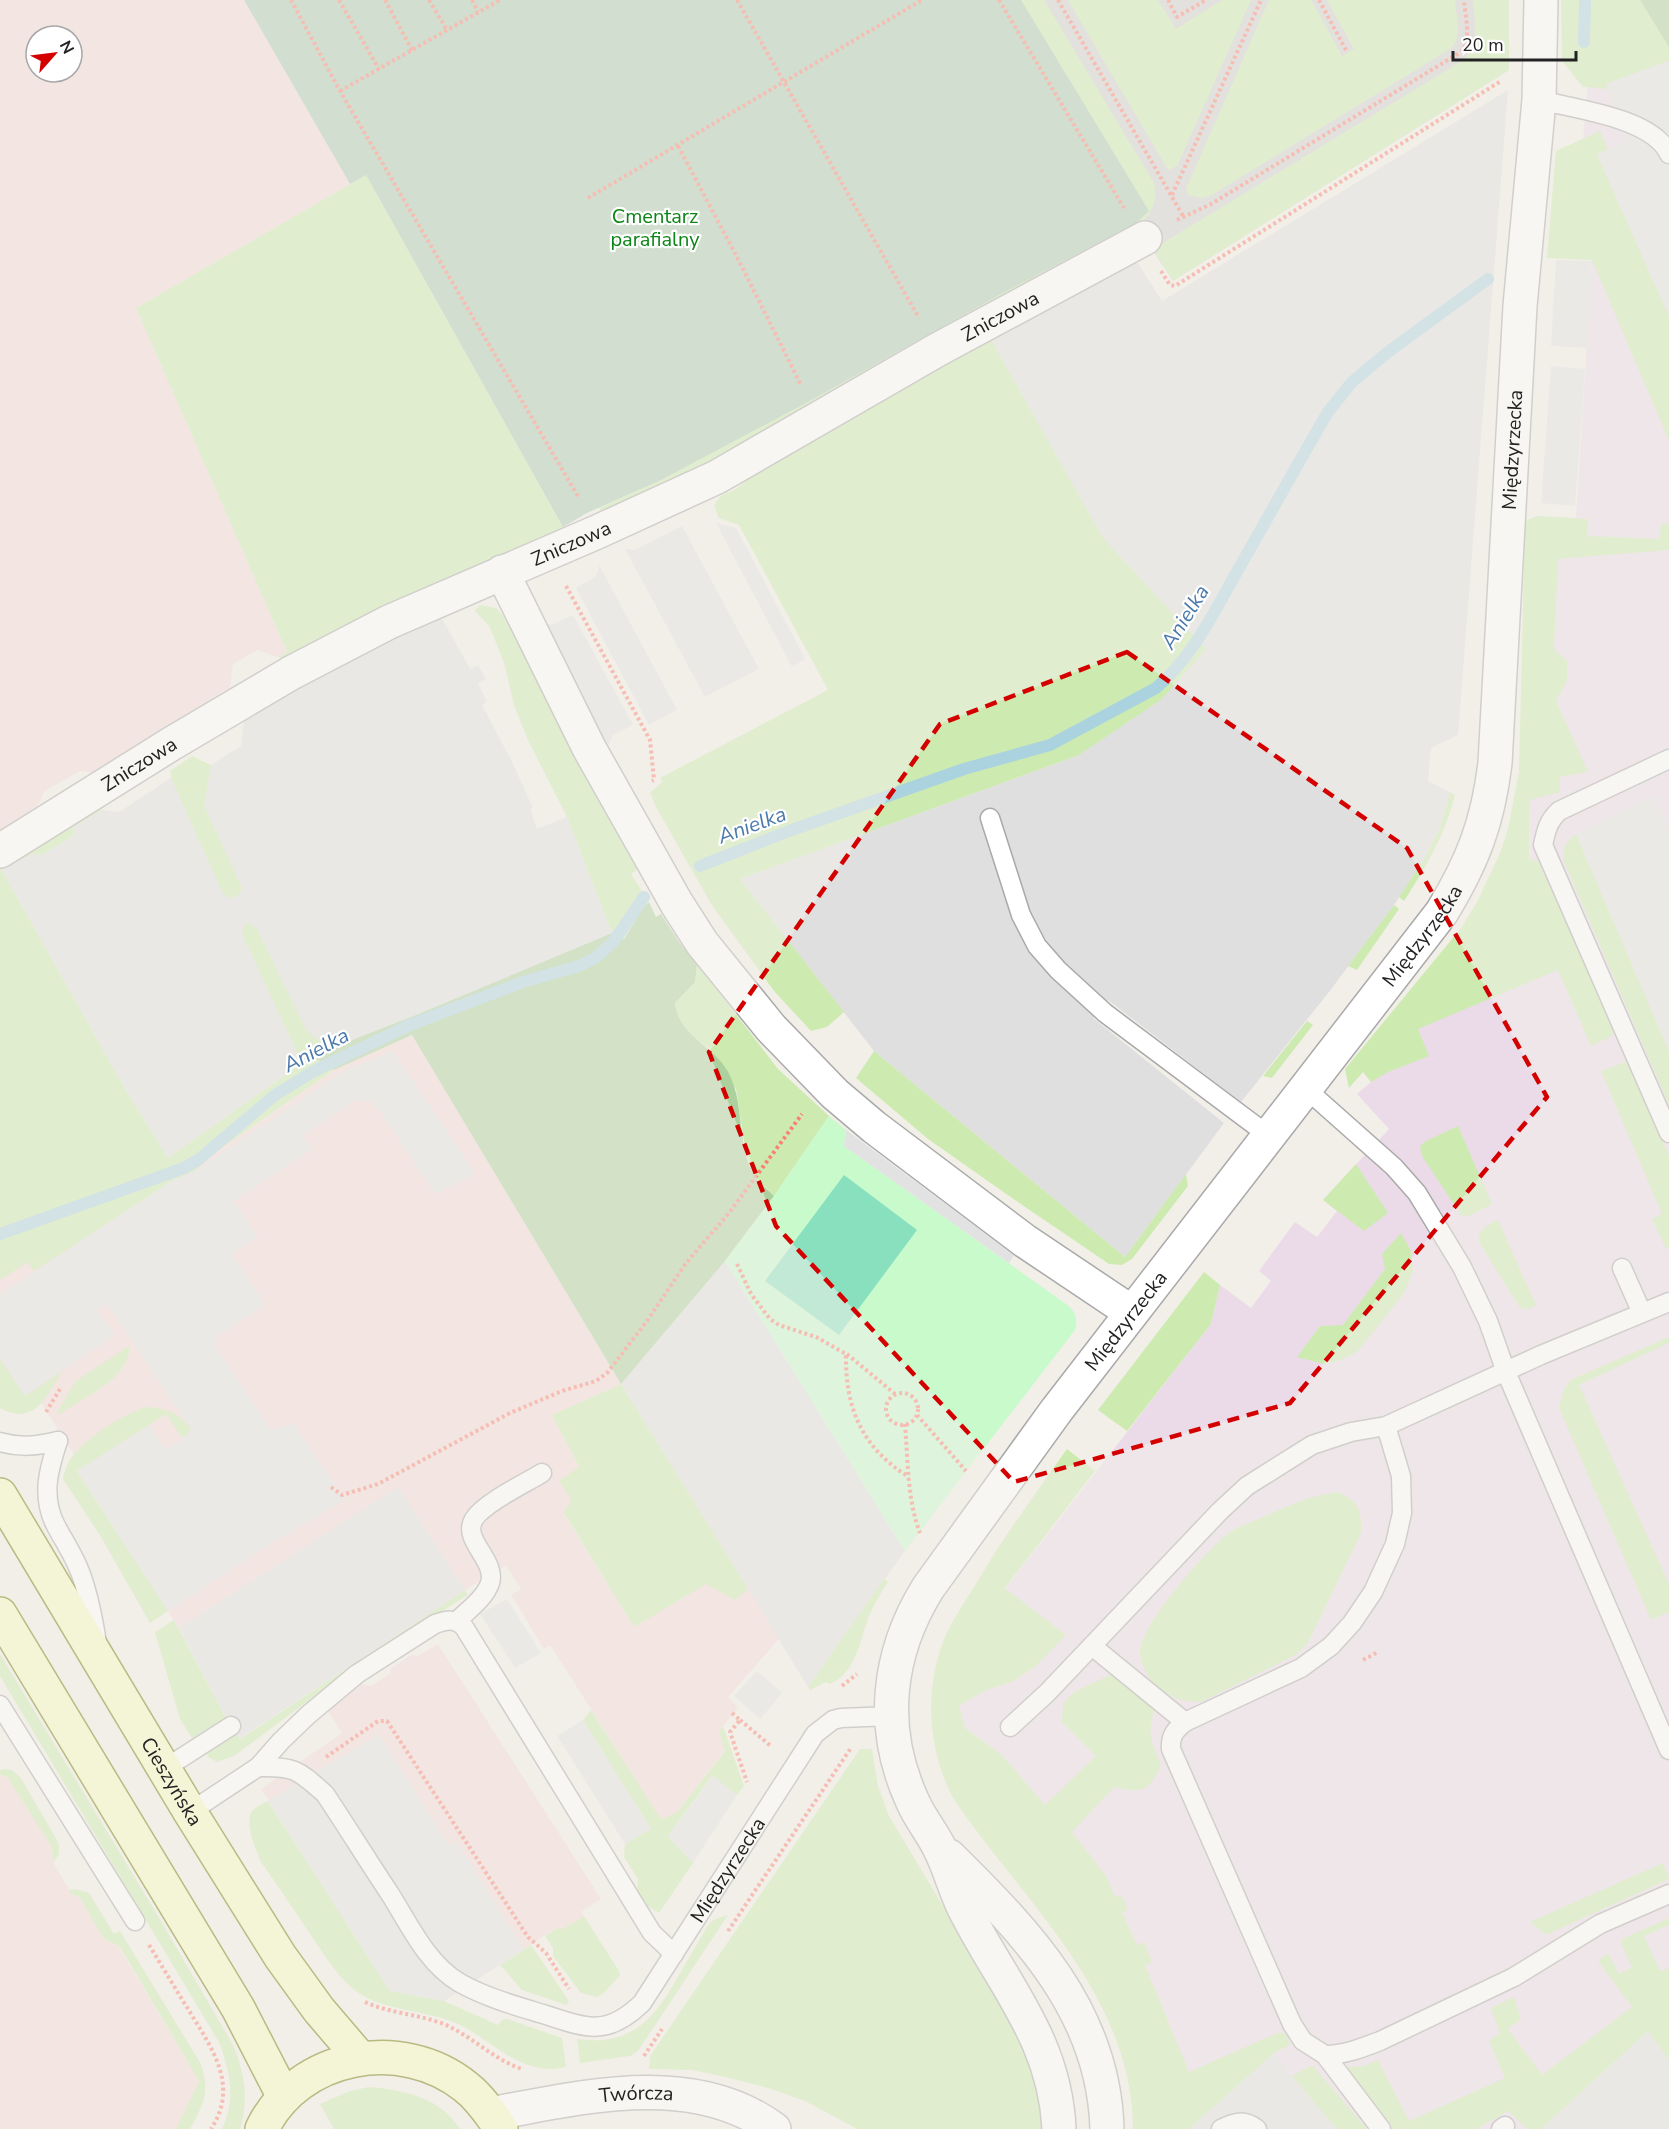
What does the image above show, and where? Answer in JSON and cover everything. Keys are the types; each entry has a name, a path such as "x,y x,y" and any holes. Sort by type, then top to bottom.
{"main road":[{"name":"Cieszyńska","path":"0,1495 190,1812 287,1965 319,2010 360,2058"},
{"path":"0,1614 225,1988 284,2097"},
{"path":"262,2129 266,2119 284,2097 306,2079 332,2066 360,2058 397,2057 433,2067 466,2086 496,2121"}],"street":[{"name":"Międzyrzecka","path":"1059,2129 1056,2093 1039,2040 963,1906 939,1847 904,1783 893,1739 891,1716 892,1683 898,1653 915,1610 928,1588 1056,1411 1442,912 1467,869 1486,820 1495,763 1520,306 1539,100 1541,0"},
{"name":"Zniczowa","path":"0,851 171,744 291,673 389,622 717,477 937,350 1137,230"},
{"path":"502,572 594,756 677,904 702,943 733,984 821,1081 874,1127 1025,1241 1131,1312"},
{"name":"Międzyrzecka","path":"939,1847 998,1904 1075,2005 1095,2055 1102,2085 1107,2129"},
{"name":"Twórcza","path":"496,2121 578,2098 662,2093 696,2097 735,2107 774,2129"}],"lane":[{"path":"1539,100 1637,125 1654,135 1669,154"},
{"path":"1667,766 1559,811 1551,818 1547,826 1543,845 1669,1132"},
{"path":"990,818 1021,915 1037,946 1058,970 1105,1013 1268,1135"},
{"path":"1305,1088 1394,1167 1417,1193 1462,1267 1488,1321 1506,1372 1669,1750"},
{"path":"1622,1268 1642,1313"},
{"path":"1010,1727 1047,1693 1220,1511 1247,1486 1312,1445 1351,1432 1386,1426 1541,1355 1669,1302"},
{"path":"1381,2129 1324,2055 1303,2041 1292,2024 1171,1749 1170,1739 1175,1730 1185,1722 1301,1668 1331,1646 1352,1623 1373,1592 1395,1544 1402,1513 1401,1476 1386,1426"},
{"path":"0,1442 14,1446 36,1446 58,1441 47,1483 47,1503 54,1523 78,1567 93,1617 101,1662"},
{"path":"457,1621 477,1601 490,1581 491,1570 471,1535 473,1520 483,1508 542,1473"},
{"path":"190,1812 258,1767 308,1715 357,1674 435,1624 446,1620 457,1621 464,1627 652,1933 674,1954"},
{"path":"1092,1646 1185,1722"},
{"path":"2,1714 135,1921"},
{"name":"Międzyrzecka","path":"258,1767 283,1766 303,1774 325,1794 431,1958 458,1982 488,1996 567,2022 593,2027 612,2025 630,2015 642,2003 815,1734 832,1720 891,1716"},
{"path":"164,1769 231,1726"},
{"path":"1324,2055 1337,2055 1380,2041 1514,1977 1600,1924 1669,1894"},
{"path":"1221,2129 1231,2123 1241,2122 1257,2129"}],"path":[{"path":"291,0 340,91 580,500"},
{"path":"339,0 379,69"},
{"path":"385,0 412,50"},
{"path":"429,0 447,30"},
{"path":"472,0 478,12"},
{"path":"340,91 500,0"},
{"path":"737,0 923,324"},
{"path":"588,198 922,0"},
{"path":"999,0 1170,285 1175,286 1504,80"},
{"path":"1058,0 1183,216 1211,204 1461,52 1466,46 1467,38 1464,0"},
{"path":"1168,0 1177,17 1206,0"},
{"path":"1172,195 1261,0"},
{"path":"1319,0 1346,50"},
{"path":"678,146 802,386"},
{"path":"331,1487 342,1495 378,1484 510,1413 561,1392 596,1381 607,1373 647,1321 686,1263 729,1213 796,1122 821,1081"},
{"path":"736,1264 751,1294 770,1319 779,1325 816,1337 846,1354 895,1394"},
{"path":"846,1354 849,1396 865,1436 880,1455 909,1477"},
{"path":"46,1413 60,1389"},
{"path":"902,1392 916,1400 917,1415 912,1421 897,1424 886,1413 889,1399 895,1394 902,1392"},
{"path":"917,1415 966,1472"},
{"path":"905,1424 915,1519 924,1542"},
{"path":"732,1713 775,1750"},
{"path":"726,1934 852,1747 853,1717"},
{"path":"740,1720 730,1732 750,1788"},
{"path":"135,1921 216,2057 222,2073 223,2100 220,2112 211,2129"},
{"path":"356,1996 366,2003 389,2012 418,2016 442,2023 468,2036 512,2065 530,2071"},
{"path":"640,2061 667,2022"}],"highlighted area":[{"path":"1127,652 1407,848 1547,1097 1290,1403 1014,1482 776,1226 709,1052 940,724"}],"shaded area":[{"path":"0,0 244,0 350,184 136,308 287,652 278,657 257,650 233,664 230,687 92,773 80,771 45,791 33,813 0,833"},
{"path":"1021,0 1509,0 1509,70 1173,281 1138,228"},
{"path":"1569,0 1669,0 1669,2060 1648,2031 1541,2129 1337,2129 1274,2053 1201,2118 1071,1836 1002,1755 965,1728 955,1691 1005,1589 1211,1324 1220,1285 1251,1308 1271,1281 1259,1271 1295,1222 1317,1237 1337,1211 1323,1200 1389,1129 1357,1094 1371,1082 1363,1072 1529,891 1537,516 1576,518 1592,261 1583,140 1588,82"},
{"path":"1669,61 1669,316 1597,154 1627,142 1606,84"},
{"path":"1508,90 1458,735 1431,748 1428,781 1450,792 1440,828 1423,861 1394,905 1329,992 1241,1102 1108,1000 1093,1018 1224,1123 1125,1257 874,1051 740,879 1079,755 1206,649 1102,538 989,336 1134,257 1162,301"},
{"path":"1556,260 1592,261 1587,348 1551,346"},
{"path":"1551,366 1585,369 1575,506 1541,503"},
{"path":"716,523 736,528 805,659 792,667"},
{"path":"682,526 759,669 705,697 625,549 635,550"},
{"path":"599,565 677,710 649,725 576,588 595,577"},
{"path":"440,615 470,669 478,665 486,679 478,684 487,702 482,705 533,808 530,809 537,829 567,817 612,933 311,1056 168,1158 124,1087 1,869 34,853 42,855 73,836 74,827 102,810 119,812 171,778 184,782 241,746 244,721 321,673"},
{"path":"573,615 633,725 613,735 608,746 542,622 552,625"},
{"path":"1653,796 1669,828 1669,1051 1576,834"},
{"path":"412,1035 621,1384 552,1415 579,1468 571,1499 564,1514 634,1627 706,1583 735,1600 748,1589 779,1639 728,1697 738,1707 719,1732 725,1750 676,1813 661,1819 550,1645 544,1649 511,1595 521,1589 506,1565 465,1590 398,1487 179,1628 77,1471 82,1468 42,1404 19,1398 0,1369 0,1246 201,1163 334,1070"},
{"path":"393,1051 475,1173 435,1194 380,1111 370,1101 355,1101 303,1136 312,1149 234,1201 258,1237 232,1254 265,1305 215,1338 215,1346 271,1430 294,1424 346,1499 272,1543 168,1611 77,1471 149,1425 166,1450 189,1434 191,1429 106,1305 97,1310 115,1335 25,1396 0,1358 0,1295 173,1180 195,1171 344,1071"},
{"path":"846,1130 1014,1255 1009,1263 844,1146"},
{"path":"725,1261 905,1551 808,1687 621,1384"},
{"path":"398,1486 465,1590 239,1739 179,1628"},
{"path":"507,1599 541,1653 515,1668 480,1614"},
{"path":"438,1644 601,1899 581,1912 584,1916 561,1931 558,1927 444,2001 390,1991 261,1789 342,1733 328,1711 361,1684 371,1686 391,1673 390,1669 413,1654 416,1657"},
{"path":"757,1671 782,1693 760,1719 734,1696"},
{"path":"583,1720 651,1829 625,1844 557,1736"},
{"path":"379,1734 449,1846 456,1841 524,1949 444,2001 390,1991 268,1801"},
{"path":"0,1775 7,1776 52,1847 53,1862 71,1893 80,1898 104,1939 119,1947 199,2081 176,2129 0,2129"},
{"path":"713,1776 737,1795 693,1863 668,1836"},
{"path":"1648,2031 1669,2060 1669,2129 1541,2129"},
{"path":"1274,2053 1337,2129 1189,2129"}],"green space":[{"name":"Cmentarz parafialny","path":"244,0 1021,0 1149,211 1136,223 1001,294 808,402 661,480 587,513 563,527 366,175 350,184"},
{"path":"1004,0 1044,0 1154,183 1155,196 1150,213 1138,228 950,331 940,329 943,327"},
{"path":"1068,0 1158,0 1176,29 1222,0 1251,0 1177,166 1168,170"},
{"path":"1269,0 1311,0 1342,56 1354,49 1327,0 1455,0 1458,33 1450,49 1210,196 1202,198 1188,195 1186,189"},
{"path":"1473,0 1509,0 1509,70 1173,281 1153,249 1462,61 1472,48 1474,40"},
{"path":"1561,0 1640,0 1669,47 1669,61 1606,84 1608,89 1583,87 1562,61"},
{"path":"1640,0 1669,0 1669,47"},
{"path":"1600,131 1608,150 1597,154 1669,316 1669,441 1592,260 1547,258 1556,151"},
{"path":"366,175 563,527 289,660 278,657 287,652 136,308"},
{"path":"989,336 1103,538 1206,649 1162,699 1079,755 740,879 844,1012 827,1027 811,1031 774,991 711,904 650,793 662,782 660,778 828,690 739,525 719,518 714,506 720,496 742,484 751,471"},
{"path":"916,342 915,352 715,462 603,513 599,508 660,480"},
{"path":"1537,516 1588,519 1587,536 1658,539 1662,523 1669,524 1669,550 1558,559 1554,649 1567,661 1567,681 1556,701 1588,772 1560,777 1560,792 1530,800 1529,860 1538,861 1615,1032 1591,1046 1558,970 1418,1029 1429,1056 1388,1072 1371,1082 1363,1072 1349,1088 1345,1069 1461,928 1477,902 1500,853 1508,829 1519,772 1525,521"},
{"path":"480,605 496,608 504,617 637,870 631,874 642,891 612,933 567,817 527,738 514,705 504,663 493,635 489,626 475,611"},
{"path":"192,756 211,765 204,805 241,886 241,892 237,896 228,898 223,894 171,778 170,771"},
{"path":"1450,792 1455,795 1440,837 1404,901 1399,897 1423,861 1440,828"},
{"path":"92,808 102,810 74,827 73,836 42,855 33,854 1,869 124,1087 168,1158 302,1063 242,934 245,925 250,923 257,929 306,1030 317,1039 323,1040 326,1051 312,1057 334,1070 216,1152 195,1171 173,1181 34,1271 28,1262 0,1280 0,864"},
{"path":"1576,834 1669,1051 1669,1105 1563,859 1566,844"},
{"path":"649,902 656,917 661,914 697,964 695,982 675,1003 677,1014 689,1032 721,1061 727,1070 737,1096 742,1137 749,1164 759,1182 774,1196 725,1261 621,1384 412,1035 334,1070 311,1056 612,933 624,939"},
{"path":"1394,905 1399,909 1357,970 1348,966"},
{"path":"697,964 778,1069 829,1116 774,1196 755,1177 746,1154 736,1089 709,1049 689,1033 676,1015 675,1003 695,982"},
{"path":"1307,1021 1313,1025 1272,1078 1263,1076"},
{"path":"874,1051 1125,1257 1186,1174 1188,1186 1132,1259 1122,1265 1109,1264 928,1139 856,1078"},
{"path":"1628,1061 1669,1156 1669,1248 1666,1249 1652,1219 1662,1214 1601,1071"},
{"path":"829,1116 846,1130 844,1146 1066,1304 1076,1319 1075,1330 905,1551 725,1261 774,1196"},
{"path":"1458,1126 1492,1204 1469,1216 1461,1215 1422,1156 1420,1146"},
{"path":"1356,1164 1388,1213 1364,1231 1323,1200"},
{"path":"844,1175 917,1230 839,1335 765,1281"},
{"path":"1498,1220 1536,1305 1530,1309 1520,1308 1479,1242 1481,1231"},
{"path":"1401,1233 1411,1251 1413,1271 1405,1292 1357,1352 1341,1360 1324,1364 1297,1357 1320,1326 1343,1325 1385,1269 1382,1254"},
{"path":"1204,1272 1220,1285 1211,1324 1127,1431 1098,1410"},
{"path":"1669,1337 1669,1343 1579,1385 1669,1584 1669,1612 1651,1620 1559,1408 1564,1389 1572,1379"},
{"path":"129,1346 128,1357 123,1368 114,1377 60,1414 57,1412 76,1381"},
{"path":"0,1359 25,1396 62,1371 45,1399 38,1406 22,1414 12,1413 0,1408"},
{"path":"621,1384 748,1589 735,1600 706,1584 634,1627 564,1513 571,1499 559,1481 579,1467 552,1415"},
{"path":"146,1407 172,1412 191,1429 185,1437 181,1436 166,1414 77,1471 168,1611 150,1623 101,1537 63,1479 70,1459 86,1442 117,1420"},
{"path":"1067,1449 1095,1471 1005,1588 1066,1635 1036,1666 1014,1681 984,1691 959,1706 965,1728 1002,1755 1045,1805 1096,1756 1062,1722 1063,1704 1074,1692 1112,1674 1155,1709 1151,1724 1151,1737 1161,1765 1152,1781 1144,1789 1138,1790 1114,1787 1072,1832 1106,1876 1115,1897 1121,1895 1128,1910 1122,1913 1137,1945 1144,1942 1152,1962 1145,1965 1189,2072 1277,2033 1285,2033 1290,2045 1274,2053 1189,2129 1133,2129 1128,2080 1114,2035 1094,1992 1069,1952 953,1798 938,1760 934,1741 931,1701 933,1681 946,1634 998,1548"},
{"path":"1337,1492 1350,1499 1358,1508 1361,1533 1308,1643 1297,1654 1201,1702 1179,1699 1156,1685 1149,1677 1142,1662 1140,1652 1143,1640 1163,1606 1206,1554 1237,1528 1297,1502"},
{"path":"884,1579 888,1582 871,1612 851,1665 838,1679 810,1690 808,1687"},
{"path":"465,1590 468,1595 358,1664 234,1756 217,1762 208,1757 207,1753 235,1733 240,1739"},
{"path":"174,1620 226,1718 192,1738 180,1719 155,1632"},
{"path":"0,1654 233,2045 243,2076 245,2097 240,2129 222,2129 229,2107 230,2086 220,2044 0,1676"},
{"path":"591,1710 661,1819 676,1813 725,1751 719,1732 723,1726 744,1786 737,1795 712,1776 668,1836 693,1863 659,1913 647,1906 637,1890 638,1879 624,1857 625,1844 650,1828 583,1720"},
{"path":"860,1749 872,1749 878,1786 889,1816 1003,2006 1033,2063 1046,2129 857,2129 805,2101 771,2089 692,2070 649,2069 650,2056"},
{"path":"0,1770 12,1770 21,1778 58,1842 59,1853 53,1862 52,1847 7,1777 0,1775"},
{"path":"268,1801 390,1991 444,2001 498,2025 502,2020 507,2019 562,2038 566,2067 543,2069 524,2063 505,2054 460,2025 376,2002 352,1988 340,1976 261,1862 249,1823 252,1811"},
{"path":"1663,1863 1669,1879 1546,1935 1530,1922"},
{"path":"75,1889 89,1893 114,1934 120,1931 201,2064 205,2083 204,2098 190,2129 176,2129 199,2081 120,1947 104,1939 80,1898 71,1894 69,1890"},
{"path":"728,1915 638,2051 630,2056 580,2063 577,2039 601,2040 621,2036 637,2028 662,2002 711,1922"},
{"path":"584,1916 620,1975 604,1993 597,1997 581,1993 553,1956 553,1948 545,1936 559,1927 561,1930"},
{"path":"1669,1918 1669,1925 1644,1936 1660,1971 1669,1968 1669,2060 1648,2031 1541,2129 1528,2129 1508,2111 1477,2129 1394,2129 1346,2067 1363,2066 1378,2060 1409,2121 1505,2078 1489,2041 1500,2033 1491,2008 1514,1997 1521,2019 1508,2029 1542,2075 1632,2007 1598,1961 1608,1953 1619,1974 1632,1967 1622,1946 1622,1939"},
{"path":"531,1945 569,2001 566,2005 522,1990 500,1965"},
{"path":"1312,2065 1367,2129 1337,2129 1292,2076"},
{"path":"369,2087 408,2093 432,2102 452,2118 460,2129 334,2129 320,2104 350,2091"}],"waterway":[{"name":"Anielka","path":"1584,42 1585,0"},
{"name":"Anielka","path":"700,866 789,831 964,769 1050,745 1156,688 1182,662 1203,632 1328,412 1352,382 1388,352 1488,279"},
{"name":"Anielka","path":"0,1234 184,1168 198,1160 275,1095 314,1071 410,1025 523,982 579,966 595,958 614,941 644,897"}]}
